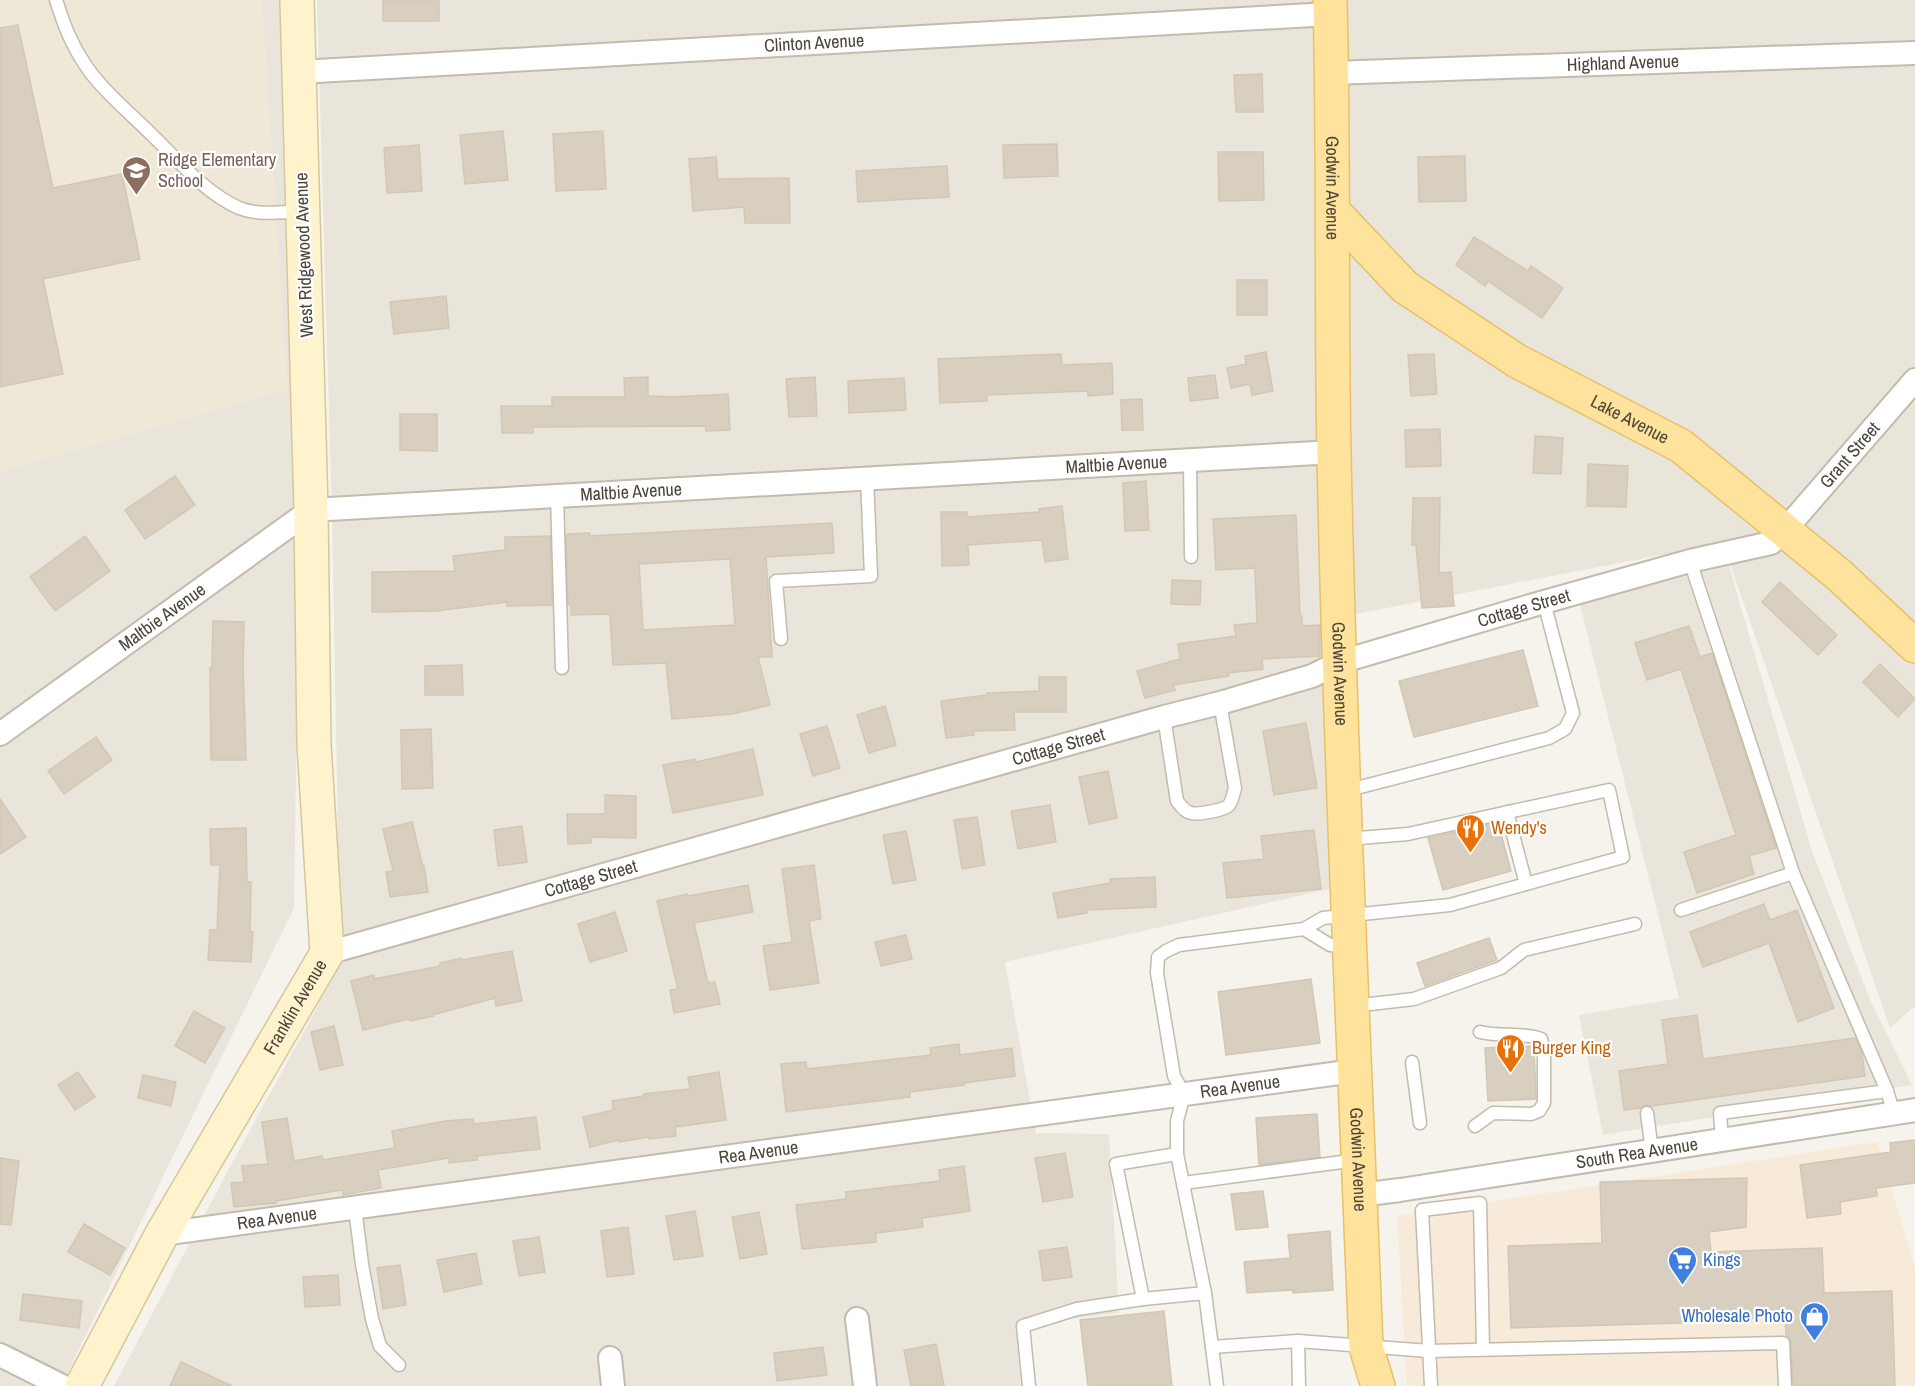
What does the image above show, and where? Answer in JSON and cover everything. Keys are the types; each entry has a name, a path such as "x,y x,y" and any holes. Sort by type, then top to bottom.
{"main road":[{"name":"Godwin Avenue","path":"1330,7 1334,452 1344,791 1366,1347 1378,1386"},
{"name":"Lake Avenue","path":"1333,211 1405,287 1517,361 1681,446 1910,635"},
{"name":"Godwin Avenue","path":"1353,1386 1366,1347"}],"street":[{"name":"West Ridgewood Avenue","path":"297,0 312,510"},
{"name":"Clinton Avenue","path":"299,72 1330,7"},
{"name":"Highland Avenue","path":"1331,73 1915,53"},
{"name":"Grant Street","path":"1785,530 1915,380"},
{"name":"Maltbie Avenue","path":"0,734 312,510 1334,452"},
{"name":"Franklin Avenue","path":"82,1386 162,1234 327,953 314,745 312,510"},
{"name":"Cottage Street","path":"327,953 1164,717 1220,704 1312,676 1340,662 1544,602 1690,561 1771,543 1785,530"},
{"name":"Rea Avenue","path":"162,1234 1354,1071"},
{"name":"South Rea Avenue","path":"1359,1195 1904,1112"},
{"path":"857,1319 865,1386"},
{"path":"0,1355 62,1386"},
{"path":"610,1358 614,1386"}],"lane":[{"path":"56,0 68,36 87,68 122,106 206,186 226,201 241,209 256,213 303,211"},
{"path":"1190,459 1191,556"},
{"path":"781,639 776,581 871,576 867,477"},
{"path":"557,495 562,668"},
{"path":"1690,561 1793,873 1887,1091 1904,1112"},
{"path":"1344,791 1549,738 1565,729 1573,713 1544,602"},
{"path":"1164,717 1177,801 1184,810 1193,814 1219,810 1232,800 1235,788 1220,704"},
{"path":"1304,929 1330,945 1349,930 1450,905 1623,857 1609,790 1408,834 1346,839"},
{"path":"1508,812 1526,884"},
{"path":"1681,910 1793,873"},
{"path":"1217,1386 1205,1293 1177,1154 1177,1120 1184,1094 1174,1076 1157,973 1158,957 1179,945 1304,929 1323,918 1349,930"},
{"path":"1352,1006 1414,999 1501,968 1524,950 1635,924"},
{"path":"1475,1126 1493,1113 1531,1114 1539,1111 1544,1103 1544,1052 1541,1039 1531,1035 1496,1036 1480,1032"},
{"path":"1412,1062 1420,1123"},
{"path":"1722,1140 1720,1113 1887,1091"},
{"path":"1647,1113 1652,1151"},
{"path":"1143,1299 1116,1164 1177,1154"},
{"path":"1184,1183 1357,1160"},
{"path":"1443,1208 1444,1182"},
{"path":"1431,1386 1422,1210 1480,1203 1483,1349"},
{"path":"355,1208 372,1319 380,1346 399,1365"},
{"path":"1029,1386 1023,1326 1077,1310 1143,1299 1205,1293"},
{"path":"1212,1347 1298,1341 1429,1351 1783,1343 1785,1386"},
{"path":"1298,1341 1299,1386"}],"shaded area":[{"name":"Ridge Elementary School","path":"0,0 261,0 287,389 0,471"},
{"path":"261,0 280,0 300,502 294,908 61,1386 0,1386 0,471 287,389"},
{"path":"317,0 1915,0 1915,1006 1890,1028 1723,543 1356,614 1344,791 1334,888 1005,962 1036,1133 1109,1134 1119,1313 1016,1326 1021,1386 114,1386 336,973 340,941 332,516"},
{"path":"1729,566 1812,851 1871,1002 1912,1085 1603,1135 1579,1015 1679,998 1579,601"},
{"path":"1877,1142 1915,1267 1915,1386 1407,1386 1397,1216"}],"building":[{"path":"383,0 439,0 439,21 383,21"},
{"path":"18,25 53,188 122,174 140,259 43,279 63,374 0,387 0,28"},
{"path":"1262,74 1263,112 1236,112 1234,75"},
{"path":"503,131 508,180 465,184 460,135"},
{"path":"603,131 606,189 556,191 553,134"},
{"path":"1057,144 1058,176 1004,178 1003,145"},
{"path":"419,145 422,191 387,193 384,148"},
{"path":"1218,152 1263,152 1264,200 1219,201"},
{"path":"1465,156 1466,201 1419,202 1418,157"},
{"path":"716,157 718,179 789,178 790,223 745,223 744,207 693,211 689,159"},
{"path":"947,166 949,197 858,202 856,171"},
{"path":"1474,237 1528,271 1531,266 1563,288 1542,318 1488,281 1485,286 1456,265"},
{"path":"1237,280 1267,280 1267,315 1237,315"},
{"path":"446,296 449,328 394,334 390,302"},
{"path":"1266,352 1273,391 1252,395 1250,384 1231,388 1227,368 1246,364 1245,356"},
{"path":"1061,354 1062,365 1112,363 1113,394 1088,396 1088,391 987,395 987,401 940,403 938,359"},
{"path":"1434,354 1437,394 1411,396 1408,355"},
{"path":"1215,375 1218,398 1190,401 1188,378"},
{"path":"648,377 648,396 728,394 730,430 706,431 705,426 533,427 533,433 502,433 501,406 552,406 552,397 625,397 624,378"},
{"path":"815,377 817,416 789,417 786,379"},
{"path":"904,378 906,410 849,413 848,381"},
{"path":"1142,399 1143,430 1122,430 1121,400"},
{"path":"400,414 437,414 437,451 400,450"},
{"path":"1440,429 1441,466 1406,467 1405,430"},
{"path":"1535,436 1563,438 1561,474 1533,473"},
{"path":"1588,464 1628,466 1626,507 1587,506"},
{"path":"175,476 195,505 145,539 125,510"},
{"path":"1146,481 1149,530 1125,531 1123,483"},
{"path":"1413,498 1440,498 1439,573 1451,572 1454,606 1422,608 1416,545 1412,545"},
{"path":"1062,506 1068,559 1045,562 1042,540 968,545 969,565 942,566 941,512 967,512 967,517 1039,512 1039,509"},
{"path":"1296,515 1300,616 1302,616 1302,626 1320,625 1320,656 1262,659 1263,669 1228,673 1229,676 1173,685 1175,690 1145,698 1137,671 1180,659 1178,644 1236,636 1234,625 1257,623 1255,568 1216,570 1213,519"},
{"path":"832,523 834,553 766,557 772,657 758,657 770,705 733,714 672,719 666,663 613,665 610,614 571,615 571,605 568,605 566,536 590,533 590,536","holes":["730,559 735,625 643,630 639,564"]},
{"path":"85,536 110,571 55,611 30,577"},
{"path":"550,536 552,605 507,606 507,602 436,611 372,612 372,572 455,571 453,556 505,550 505,537"},
{"path":"1172,580 1201,581 1200,605 1171,604"},
{"path":"1780,582 1837,635 1818,655 1762,602"},
{"path":"213,621 244,622 246,760 211,760 210,668 212,668"},
{"path":"1689,626 1700,657 1712,653 1776,848 1749,856 1754,874 1697,893 1684,852 1736,835 1681,669 1647,680 1635,643"},
{"path":"1523,650 1538,706 1414,737 1399,681"},
{"path":"1880,664 1915,699 1898,717 1863,682"},
{"path":"462,665 463,695 425,695 425,666"},
{"path":"1039,677 1066,677 1066,712 1014,712 1015,730 973,731 974,735 946,738 941,701 987,695 987,693 1039,691"},
{"path":"885,706 896,745 869,753 857,715"},
{"path":"1306,723 1317,788 1274,795 1263,731"},
{"path":"827,726 840,768 813,776 800,734"},
{"path":"431,729 433,788 402,789 401,730"},
{"path":"96,737 112,760 64,794 48,771"},
{"path":"753,749 763,795 673,813 663,765 695,759 696,762"},
{"path":"1108,771 1117,818 1089,824 1079,777"},
{"path":"605,795 636,796 636,838 591,837 591,843 568,844 567,814 605,814"},
{"path":"0,799 26,837 0,854"},
{"path":"1050,805 1056,842 1018,849 1011,811"},
{"path":"977,817 985,865 962,869 954,820"},
{"path":"412,822 424,866 428,892 390,897 386,872 393,871 383,829"},
{"name":"Wendy's","path":"1498,823 1511,871 1443,890 1428,838"},
{"path":"522,826 527,862 498,866 494,830"},
{"path":"246,828 247,881 251,882 250,932 253,932 251,962 208,960 210,930 217,930 220,865 211,865 210,829"},
{"path":"1314,830 1321,889 1227,898 1223,863 1264,859 1261,836"},
{"path":"906,831 916,880 893,884 883,835"},
{"path":"814,865 821,919 809,921 819,983 770,990 763,946 792,942 782,869"},
{"path":"1155,877 1156,907 1086,910 1087,913 1058,918 1053,893 1110,883 1110,879"},
{"path":"748,885 753,912 694,923 708,983 715,982 720,1004 674,1013 670,990 678,989 657,901"},
{"path":"1764,904 1770,920 1797,910 1834,1008 1798,1022 1769,943 1703,967 1690,932"},
{"path":"615,912 627,951 590,962 578,924"},
{"path":"906,935 912,959 881,966 875,942"},
{"path":"1489,938 1497,960 1425,986 1417,963"},
{"path":"512,951 522,1001 496,1006 495,998 433,1016 363,1030 351,981 374,975 374,979 440,966 440,963 461,958 462,960"},
{"path":"1311,979 1320,1043 1226,1055 1218,992"},
{"path":"194,1011 225,1028 205,1063 175,1046"},
{"path":"1697,1015 1703,1059 1855,1038 1862,1053 1865,1076 1652,1106 1645,1105 1641,1108 1624,1110 1619,1071 1668,1064 1662,1020"},
{"path":"334,1026 343,1065 320,1070 311,1032"},
{"path":"959,1044 960,1055 1012,1048 1015,1076 910,1092 910,1097 786,1112 781,1064 806,1062 807,1069 931,1055 930,1048"},
{"name":"Burger King","path":"1534,1046 1536,1099 1488,1101 1485,1048"},
{"path":"78,1072 95,1097 75,1110 58,1085"},
{"path":"719,1072 726,1120 675,1127 676,1136 649,1139 649,1137 619,1142 618,1140 590,1147 583,1117 613,1110 612,1101 644,1096 644,1094 690,1089 688,1077"},
{"path":"143,1075 176,1082 171,1106 138,1098"},
{"path":"1317,1114 1320,1157 1259,1165 1256,1118"},
{"path":"536,1117 540,1149 477,1156 477,1160 449,1163 449,1158 378,1170 381,1188 343,1195 342,1190 276,1201 276,1203 234,1207 231,1183 244,1182 242,1166 268,1164 262,1122 287,1118 294,1161 322,1156 323,1160 395,1148 392,1131 445,1121 473,1119 474,1124"},
{"path":"1915,1140 1915,1183 1876,1188 1877,1196 1840,1202 1841,1214 1807,1218 1800,1165 1891,1152 1890,1143"},
{"path":"1065,1153 1073,1197 1043,1202 1035,1158"},
{"path":"0,1158 19,1161 11,1225 0,1224"},
{"path":"964,1166 970,1211 922,1218 923,1227 876,1233 876,1242 802,1249 796,1205 846,1199 846,1192 940,1181 939,1170"},
{"path":"1747,1178 1746,1227 1709,1232 1711,1252 1822,1248 1824,1293 1892,1291 1895,1386 1793,1386 1791,1343 1790,1338 1786,1335 1785,1317 1752,1318 1751,1321 1511,1328 1508,1246 1602,1243 1600,1182"},
{"path":"1263,1191 1268,1227 1236,1230 1231,1194"},
{"path":"695,1211 703,1256 674,1260 666,1216"},
{"path":"759,1212 767,1254 740,1259 732,1217"},
{"path":"84,1224 125,1248 110,1275 68,1252"},
{"path":"628,1227 634,1274 607,1277 601,1231"},
{"path":"1330,1231 1333,1290 1247,1293 1244,1262 1290,1258 1288,1235"},
{"path":"539,1237 545,1272 519,1276 513,1241"},
{"path":"1067,1247 1072,1277 1043,1281 1039,1251"},
{"path":"476,1253 482,1284 444,1292 437,1260"},
{"path":"400,1265 406,1305 383,1309 377,1268"},
{"path":"338,1275 340,1305 305,1307 303,1277"},
{"path":"23,1294 82,1301 79,1328 20,1320"},
{"path":"1164,1311 1172,1386 1088,1386 1080,1320"},
{"path":"936,1344 944,1386 911,1386 904,1350"},
{"path":"823,1347 827,1375 777,1381 774,1353"},
{"path":"181,1362 232,1386 170,1386"}],"place":[{"name":"Ridge Elementary School","path":"137,196"},
{"name":"Wendy's","path":"1470,854"},
{"name":"Burger King","path":"1511,1074"},
{"name":"Kings","path":"1682,1286"},
{"name":"Wholesale Photo","path":"1814,1342"}]}
